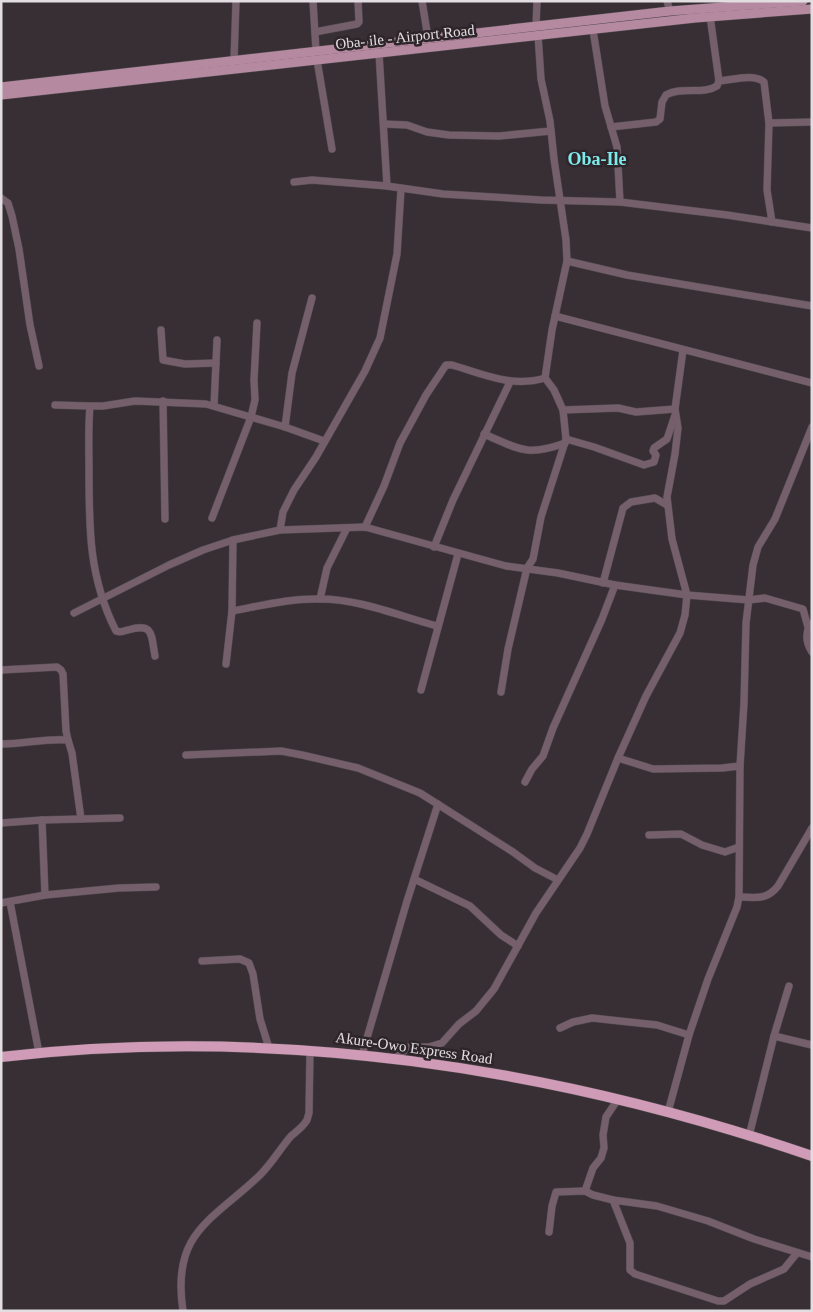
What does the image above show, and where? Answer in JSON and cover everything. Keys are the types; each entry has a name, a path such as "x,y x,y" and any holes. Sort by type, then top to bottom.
{"highway":[{"name":"Akure-Owo Express Road","path":"1,1057 121,1048 218,1046 310,1050 394,1058 558,1086 618,1099 668,1112 812,1156"}],"main road":[{"name":"Oba- ile - Airport Road","path":"1,95 62,84 251,58 379,53 428,38 537,31 593,30 710,16 803,1"},
{"name":"Oba- ile - Airport Road","path":"1,87 62,84 252,68 316,56 537,31 670,11 763,2 812,10"},
{"path":"251,58 252,68"}],"street":[{"path":"234,60 236,1"},
{"path":"314,1 316,56 332,149"},
{"path":"315,32 359,22 358,1"},
{"path":"422,1 428,38"},
{"path":"501,692 508,649 527,568 533,559 541,517 566,441 567,432 563,410 554,390 545,378 555,316 567,261 566,240 550,121 541,79 537,31 537,1"},
{"path":"667,1 670,11"},
{"path":"612,127 656,122 660,119 662,102 666,95 674,91 714,88 719,81 710,16"},
{"path":"593,30 605,106 612,127 618,161 620,202"},
{"path":"379,53 387,186"},
{"path":"719,81 760,78 764,82 769,123 767,190 772,222"},
{"path":"769,123 812,122"},
{"path":"384,124 407,125 427,132 449,135 499,136 551,130"},
{"path":"294,182 312,180 387,186 442,194 620,202 812,228"},
{"path":"280,530 284,512 294,490 366,371 380,338 397,254 401,189"},
{"path":"1,198 8,203 19,249 30,325 39,366"},
{"path":"567,261 627,275 812,306"},
{"path":"285,427 292,374 312,298"},
{"path":"555,316 812,383"},
{"path":"212,518 251,417 255,400 254,380 257,323"},
{"path":"161,330 163,360 185,364 216,363"},
{"path":"214,406 217,340"},
{"path":"484,434 527,451 540,450 566,441 594,447 638,464 652,464 656,456 654,448 667,439 675,412 683,350"},
{"path":"364,527 384,486 400,443 426,395 446,365 452,365 510,382 545,378"},
{"path":"434,547 453,500 510,382"},
{"path":"55,405 103,406 135,401 206,404 285,427 324,441"},
{"path":"163,401 165,519"},
{"path":"90,406 89,503 93,566 101,597 116,631 121,632 139,627 149,629 155,656"},
{"path":"563,410 618,408 636,412 675,412"},
{"path":"394,1058 408,1047 429,1047 442,1043 459,1024 476,1012 494,990 518,946 580,848 646,696 680,633 685,615 687,595 672,539 667,505 678,432 675,412"},
{"path":"668,1112 689,1035 708,979 737,907 739,897 740,766 746,667 746,623 756,553 775,519 812,427"},
{"path":"603,583 623,508 631,502 655,498 667,505"},
{"path":"74,612 101,597 203,550 233,540 280,530 364,527 506,566 527,568 615,585 687,595 749,600 765,598 799,607 805,613 810,624 806,642 812,652"},
{"path":"320,599 327,568 347,528"},
{"path":"226,664 232,611 233,540"},
{"path":"421,690 458,554"},
{"path":"525,782 532,769 543,756 553,728 615,585"},
{"path":"232,611 276,603 320,599 372,607 437,626"},
{"path":"1,670 57,667 61,670 63,674 66,731 72,753 81,819"},
{"path":"1,744 68,740"},
{"path":"186,755 256,751 281,752 302,754 358,768 420,793 535,868 558,880"},
{"path":"618,758 653,769 740,766"},
{"path":"362,1055 438,804"},
{"path":"1,823 120,818"},
{"path":"42,820 45,895"},
{"path":"739,897 765,897 771,894 778,886 812,828"},
{"path":"649,835 681,834 702,845 725,852 740,847"},
{"path":"414,879 470,906 501,935 518,946"},
{"path":"1,903 45,895 119,888 156,887"},
{"path":"10,902 39,1053"},
{"path":"202,961 240,959 248,963 253,974 260,1019 269,1048"},
{"path":"749,1136 774,1036 789,986"},
{"path":"560,1028 573,1022 592,1018 657,1025 689,1035"},
{"path":"774,1036 812,1045"},
{"path":"183,1311 182,1268 184,1255 190,1243 210,1218 262,1173 307,1120 309,1112 310,1050"},
{"path":"585,1191 593,1168 601,1158 604,1148 603,1135 606,1117 618,1099"},
{"path":"549,1232 552,1206 556,1192 585,1191 613,1200 657,1206 708,1221 812,1257"},
{"path":"613,1200 630,1243 630,1270 634,1274 718,1300 724,1300 750,1284 784,1269 797,1253"}],"district":[{"name":"Oba-Ile","path":"597,159"}]}
